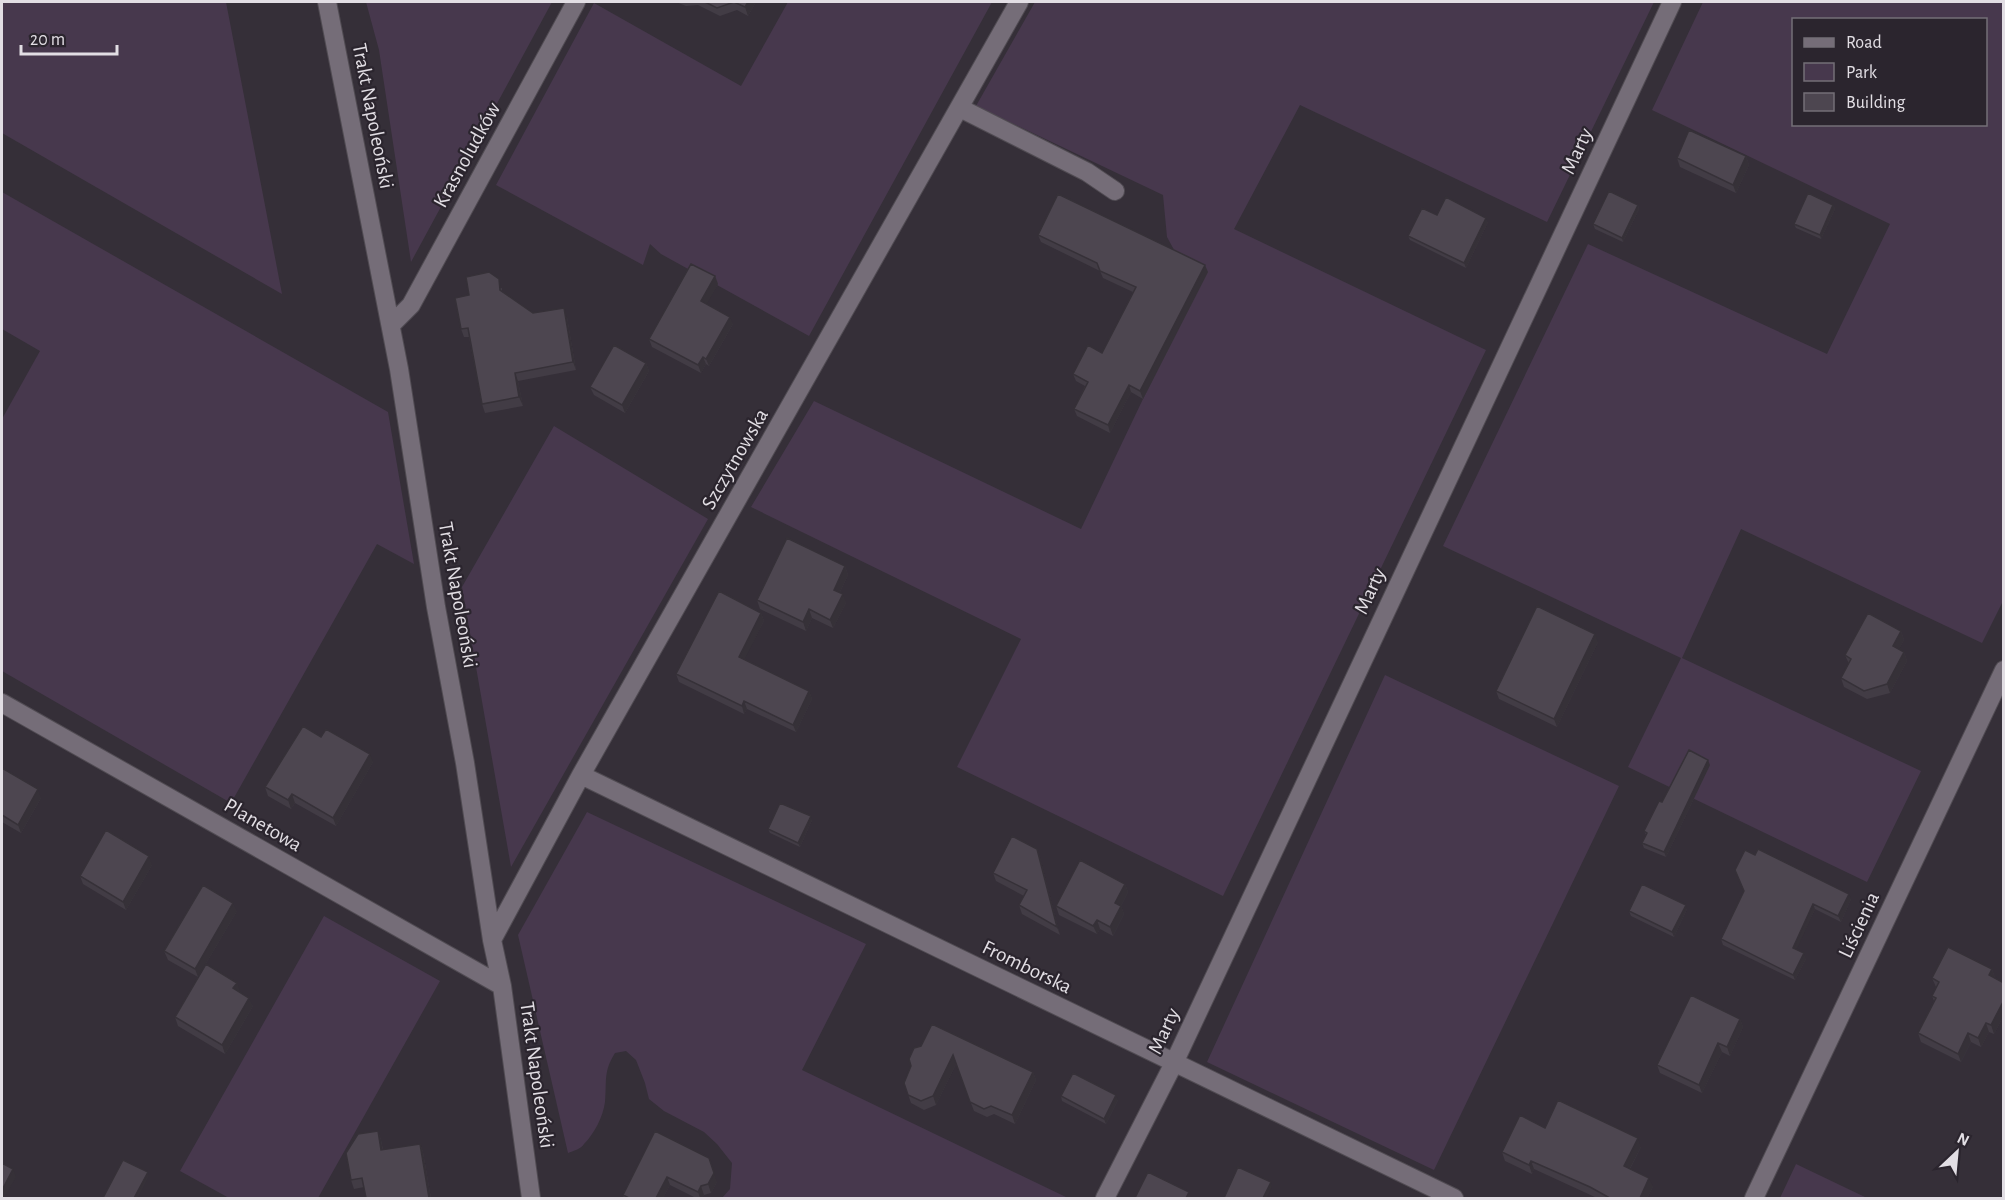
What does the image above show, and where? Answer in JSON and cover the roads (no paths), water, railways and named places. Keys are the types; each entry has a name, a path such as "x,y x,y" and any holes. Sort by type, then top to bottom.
{"street":[{"name":"Trakt Napoleoński","path":"327,2 401,380 436,607 465,763 492,940 502,986 531,1198"},
{"name":"Krasnoludków","path":"391,324 411,305 576,2"},
{"name":"Szczytnowska","path":"492,940 581,775 1019,2"},
{"name":"Marty","path":"1105,1198 1174,1063 1672,2"},
{"path":"960,108 1087,172 1115,191"},
{"name":"Liścienia","path":"1754,1198 2004,670"},
{"name":"Planetowa","path":"2,703 502,986"},
{"name":"Fromborska","path":"581,775 1454,1198"}]}
